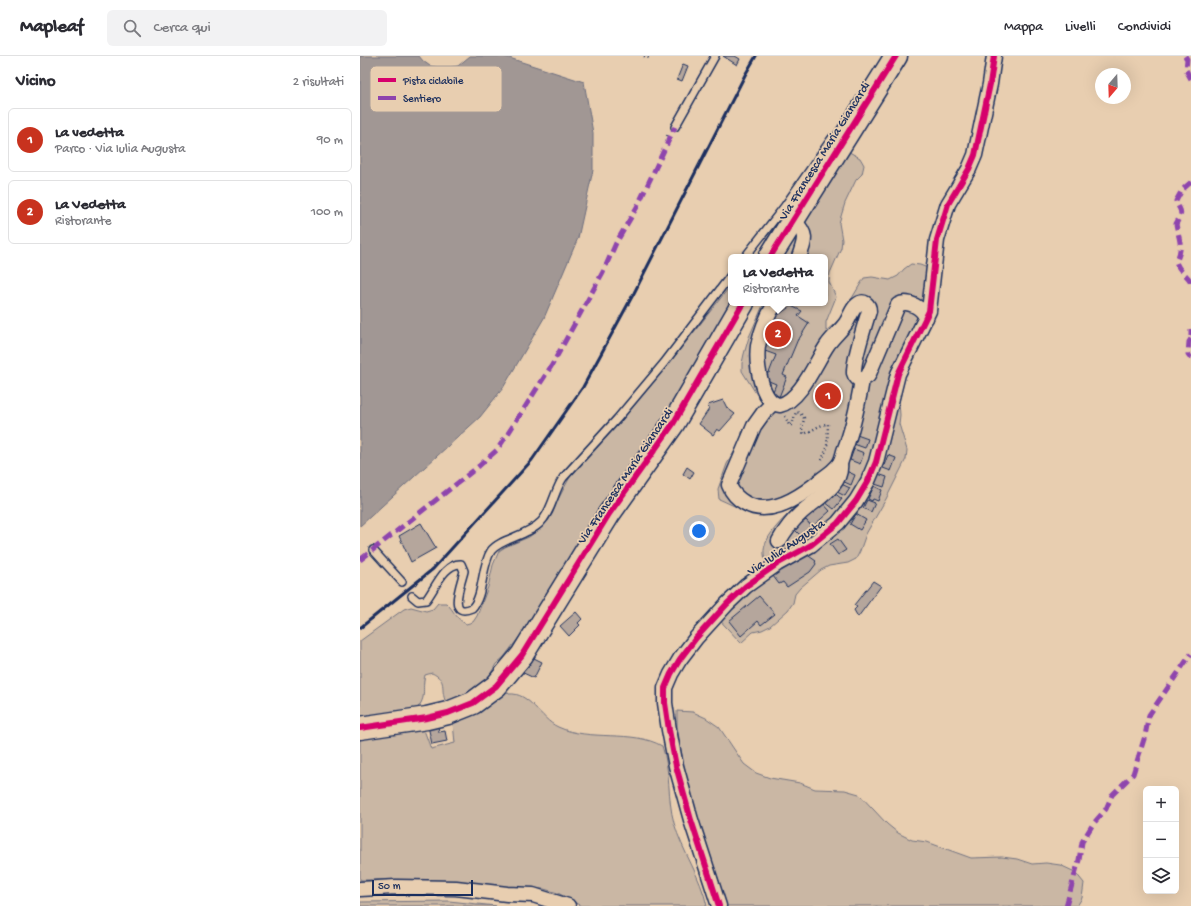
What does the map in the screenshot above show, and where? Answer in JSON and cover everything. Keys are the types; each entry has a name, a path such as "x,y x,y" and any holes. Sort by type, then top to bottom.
{"main road":[{"name":"Via Francesca Maria Giancardi","path":"772,254 842,136 896,56"},
{"name":"Via Francesca Maria Giancardi","path":"360,728 448,713 462,708 485,695 496,686 522,655 609,514 673,424 741,306"}],"street":[{"name":"Via Iulia Augusta","path":"719,906 691,820 676,766 669,730 665,688 680,659 696,638 727,604 746,586 776,564 811,545 838,523 856,501 868,481 876,462 898,374 926,318 929,307 937,240 948,204 969,169 975,155 990,84 994,56"},
{"path":"793,219 804,235 800,254"},
{"path":"840,463 797,498 765,508 748,505 740,500 731,490 729,485 754,426 770,406 782,404 791,400 829,343 847,322 858,304 862,302 869,306 869,311 854,373 857,378 862,380"},
{"path":"779,541 784,532 802,512 820,498 836,481 840,474 840,463 857,408 862,380 868,376 898,305 907,302 920,309 926,318"},
{"path":"770,406 762,387 758,365 758,347 764,322 773,306"},
{"path":"360,888 456,888 507,894 533,895 568,906"}],"lane":[{"path":"675,127 715,56"},
{"path":"747,254 784,207 833,137 842,136"},
{"path":"412,596 418,601 426,600 449,568 456,564 461,564 464,571 457,596 458,605 462,609 466,610 474,606 478,599 485,567 492,550 498,544 529,532 545,518 564,478 617,419 664,363 728,279"},
{"path":"372,550 402,582"}],"path":[{"path":"644,56 649,58"},
{"path":"770,406 775,417 784,414 788,425 792,425 796,412 800,414 804,418 802,430 804,434 812,432 823,424 828,424 827,448 816,471 812,487"}],"shaded area":[{"path":"360,56 419,56 430,66 370,66 370,112 502,112 502,66 458,66 470,56 503,56 584,82 593,133 593,170 578,238 544,318 503,388 480,417 360,526"},
{"path":"844,149 860,158 864,165 862,174 856,180 845,203 839,223 842,240 841,248 830,273 829,282 836,297 826,322 826,331 839,320 864,278 872,277 890,280 898,276 911,264 920,265 938,272 898,389 900,415 899,424 907,450 906,459 866,534 856,559 848,563 829,566 821,570 795,594 793,603 788,610 770,626 753,632 741,643 713,613 768,563 764,557 764,547 767,540 777,526 800,502 761,513 743,510 719,499 718,489 727,464 741,440 742,432 762,403 742,371 744,354 749,337 763,306 828,306 828,254 782,254"},
{"path":"728,289 728,306 729,306 671,411 536,615 504,657 496,664 491,673 509,694 523,697 529,701 546,718 558,727 584,734 638,738 662,746 667,765 670,804 674,823 704,895 707,906 581,906 558,893 544,889 398,880 360,880 360,739 424,730 431,749 455,743 453,723 462,720 448,706 445,700 442,682 432,673 425,675 422,701 416,710 360,717 360,641 404,609 411,607 426,611 433,609 438,603 446,603 462,622 466,624 473,622 477,616 488,587 493,565 499,551 529,537 545,524 570,477 628,413"},
{"path":"677,711 693,712 706,718 719,727 744,764 756,773 770,778 800,783 815,789 845,790 859,794 887,824 898,833 912,840 927,842 971,858 1002,857 1017,859 1032,864 1046,863 1060,865 1075,872 1084,883 1082,898 1077,906 725,906 719,881 704,839 686,778 677,727"},
{"path":"449,901 496,906 360,906 360,902"}],"building":[{"path":"723,56 735,56 740,59 737,65"},
{"path":"683,64 688,66 682,81 677,79"},
{"path":"791,306 802,311 798,316 809,323 798,339 783,375 787,377 779,397 772,394 776,384 764,379 766,372 769,373 776,355 765,351 765,341 774,318"},
{"path":"723,400 727,408 735,414 720,431 717,429 713,435 699,424 709,409 708,405"},
{"path":"854,434 868,439 865,448 851,443"},
{"path":"854,449 864,453 860,464 850,460"},
{"path":"888,455 896,458 891,471 883,468"},
{"path":"687,467 694,472 690,479 683,474"},
{"path":"844,470 855,475 851,485 840,480"},
{"path":"878,474 887,477 884,487 875,484"},
{"path":"837,482 850,488 845,496 833,490"},
{"path":"874,486 882,490 878,501 868,499"},
{"path":"833,492 842,499 834,509 825,502"},
{"path":"867,500 875,503 871,512 863,508"},
{"path":"822,502 830,511 812,527 804,518"},
{"path":"856,514 866,520 860,530 850,524"},
{"path":"806,520 812,527 801,536 794,529"},
{"path":"421,523 436,548 411,562 399,536"},
{"path":"838,539 846,550 838,555 830,544"},
{"path":"806,554 816,561 816,564 810,572 787,587 783,582 779,584 773,576 781,570 780,568"},
{"path":"873,581 881,586 858,617 854,610 857,607 854,605"},
{"path":"759,596 775,614 761,625 758,621 741,636 729,621"},
{"path":"576,612 582,619 578,623 580,625 569,636 560,626"},
{"path":"530,656 542,662 534,678 517,670"},
{"path":"438,725 439,732 445,731 447,741 432,744 428,726"}],"railway":[{"path":"360,628 433,569 532,460 583,387 634,293 756,56"}],"marked path":[{"path":"1185,56 1187,59 1186,70 1191,79"},
{"path":"360,560 479,466 497,450 552,365 603,272 616,243 637,207 675,127"},
{"path":"1191,182 1182,190 1176,201 1181,212 1176,224 1180,247 1180,252 1176,262 1191,282"},
{"path":"1191,329 1191,336"},
{"path":"1191,339 1189,342 1188,354 1191,358"},
{"path":"1066,906 1079,860 1082,842 1093,824 1106,809 1112,795 1133,774 1145,736 1149,715 1191,654"}],"cycle path":[{"path":"772,254 896,56"},
{"path":"719,906 691,820 676,766 665,703 665,688 680,659 696,638 727,604 746,586 777,564 811,545 838,523 856,501 868,481 876,462 898,374 929,311 937,240 948,204 969,169 975,155 990,84 994,56"},
{"path":"360,728 427,718 448,713 473,703 496,686 522,655 609,514 673,424 741,306"}],"place":[{"name":"La Vedetta","path":"778,334"},
{"name":"La vedetta","path":"828,396"}]}
